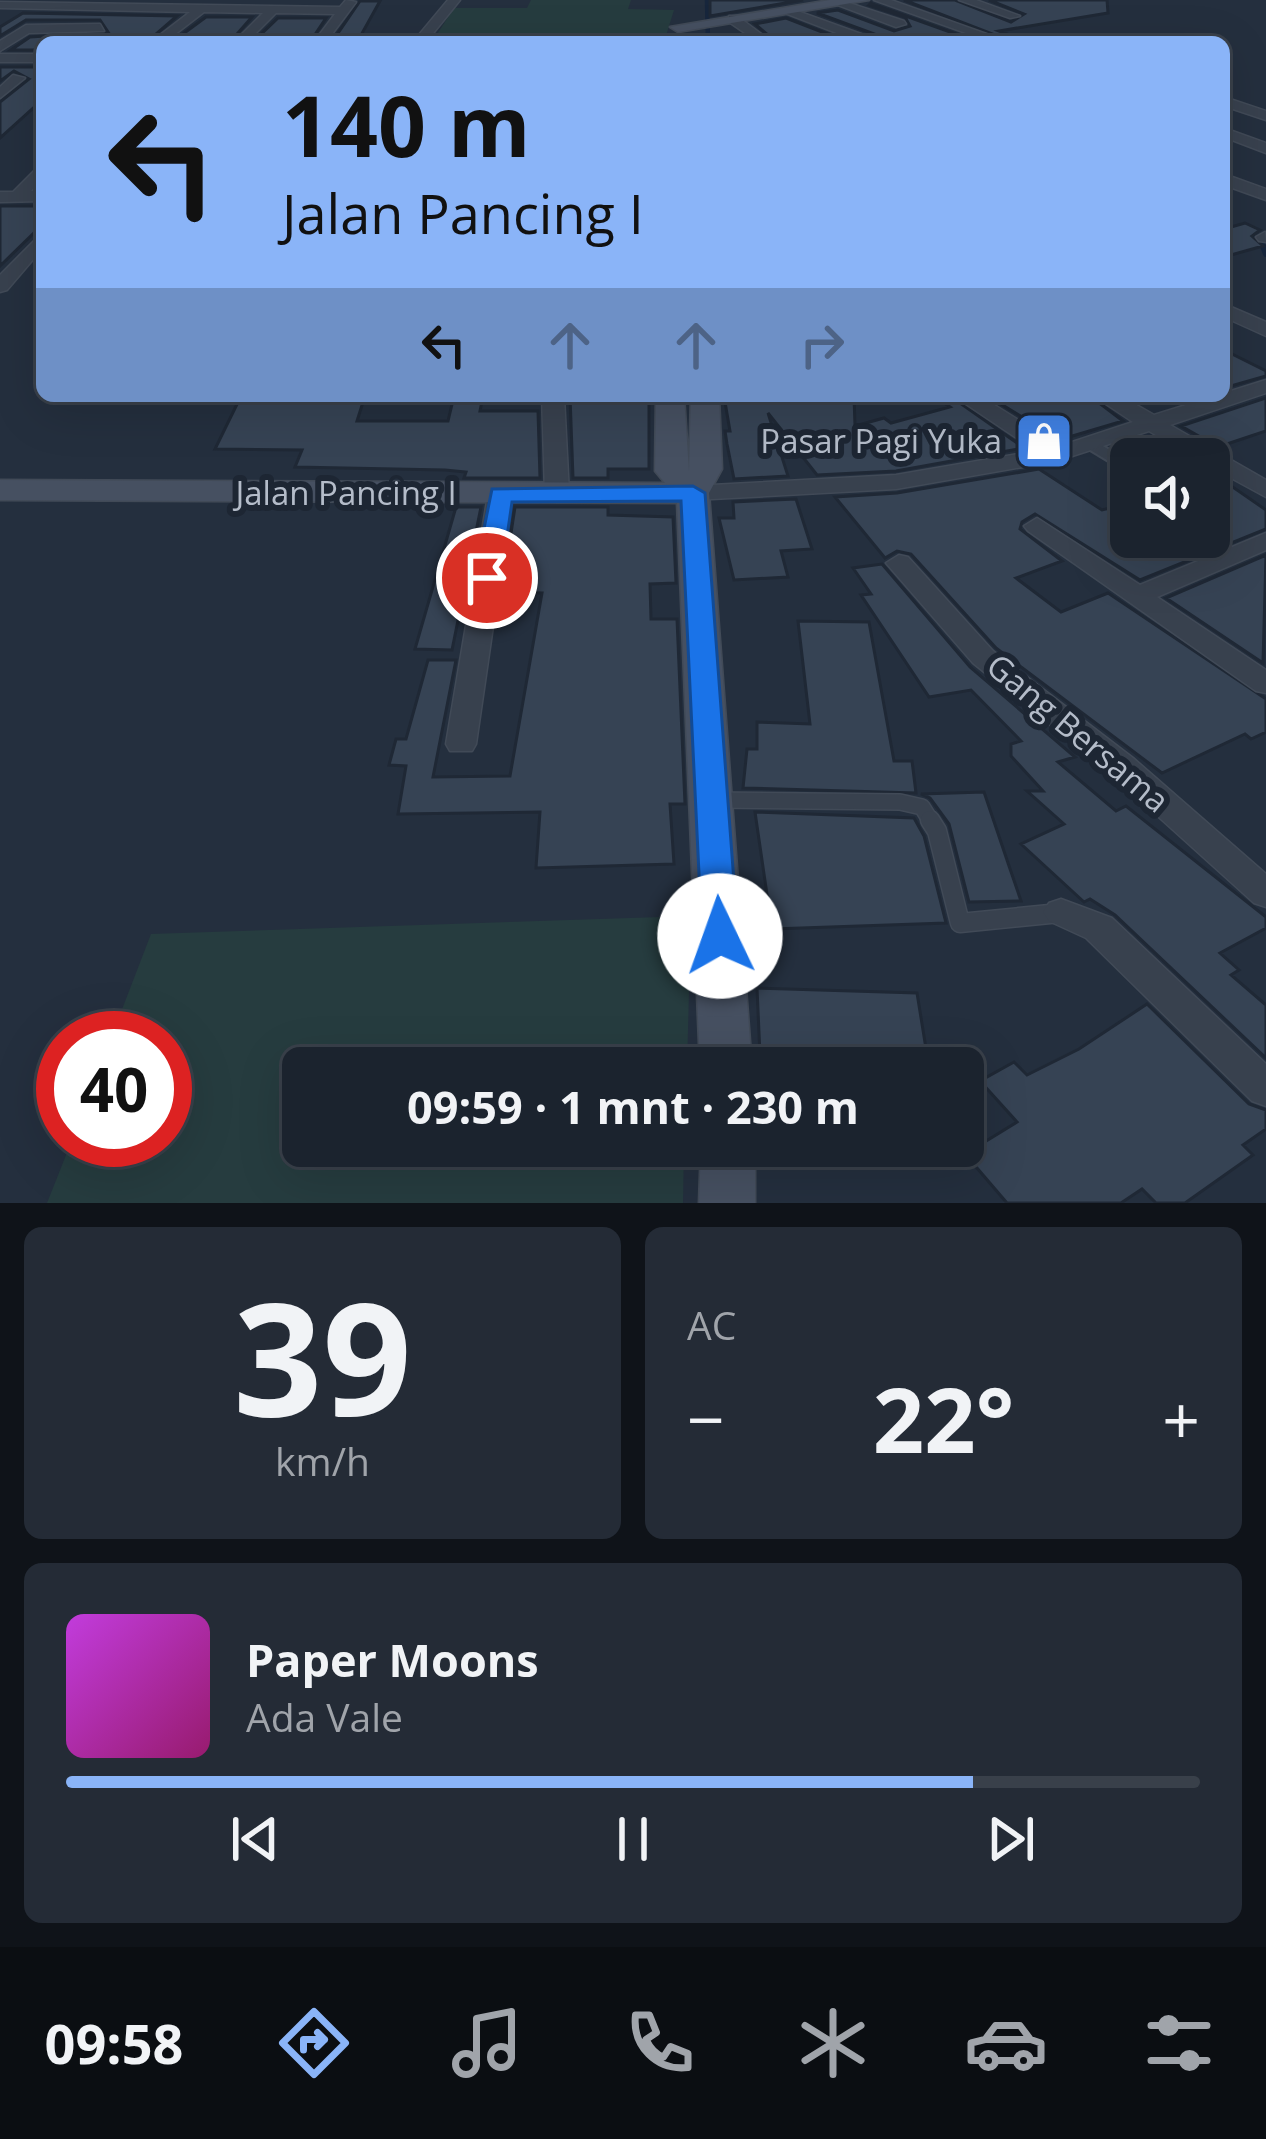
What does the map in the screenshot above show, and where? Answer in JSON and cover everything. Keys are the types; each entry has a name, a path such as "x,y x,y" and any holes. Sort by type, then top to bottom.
{"main road":[{"path":"694,0 692,28 861,0"},
{"path":"671,402 690,478 714,800 725,1047"},
{"path":"690,478 704,402"},
{"name":"Jalan Pancing I","path":"0,490 557,494 690,478"},
{"path":"728,1167 728,1203"}],"street":[{"path":"424,36 454,0"},
{"path":"880,0 985,36"},
{"path":"965,0 1014,16"},
{"path":"1004,0 1035,11"},
{"path":"89,36 135,3"},
{"path":"0,5 135,3 273,10 348,5"},
{"path":"842,3 907,26"},
{"path":"325,36 348,5"},
{"path":"165,36 201,9"},
{"path":"246,36 273,10"},
{"path":"789,11 855,36"},
{"path":"733,19 757,36"},
{"path":"0,47 26,29 100,28"},
{"path":"0,58 36,58"},
{"path":"0,94 18,78"},
{"path":"1230,103 1266,116"},
{"path":"1230,135 1266,150"},
{"path":"1230,159 1266,150"},
{"path":"9,196 36,173"},
{"path":"1230,181 1265,194"},
{"path":"1230,202 1265,194"},
{"path":"0,286 36,245"},
{"path":"1230,313 1266,330"},
{"path":"553,402 557,494"},
{"path":"975,402 1057,454"},
{"path":"1116,402 1261,491"},
{"path":"690,478 896,482 1057,454 1209,402"},
{"path":"461,744 500,494"},
{"path":"1037,526 1266,684"},
{"path":"1138,595 1193,576 1202,565 1266,541"},
{"name":"Gang Bersama","path":"899,563 983,657 1123,766 1266,894"},
{"path":"1061,912 1100,928 1266,1089"}],"lane":[{"path":"1090,443 1110,456"},
{"path":"714,800 900,802 922,807 937,831 960,923 1061,912"}],"green space":[{"path":"531,0 631,0 628,9 674,10 666,36 436,36 454,8 527,8"},
{"path":"691,916 688,1047 282,1047 282,1167 684,1167 683,1203 47,1203 61,1167 192,1167 192,1011 121,1011 151,934"}],"building":[{"path":"710,0 803,0 710,16"},
{"path":"904,0 955,0 1011,22 1024,14 989,0 1107,0 1108,13 999,31 1013,36 997,36"},
{"path":"360,1 380,1 361,36 336,36"},
{"path":"871,3 962,36 878,36 817,13 838,10 894,31 910,26 905,17"},
{"path":"23,13 177,16 154,36 46,36 108,32 100,20 26,20 0,36 0,27"},
{"path":"206,17 252,17 235,36 180,36"},
{"path":"278,18 326,18 314,36 259,36"},
{"path":"786,18 832,36 769,36 755,24"},
{"path":"36,37 36,50 11,50"},
{"path":"0,67 36,67 36,105 0,138 0,102 29,79 14,71 0,81"},
{"path":"0,206 36,206 36,231 0,266"},
{"path":"1245,223 1260,230 1252,236 1263,246 1230,255 1230,227"},
{"path":"1230,353 1266,371 1266,376 1230,386"},
{"path":"1266,398 1266,431 1230,443 1230,438 1202,438 1181,426"},
{"path":"238,402 363,402 357,421 448,421 453,402 482,402 480,411 538,411 540,478 464,478 466,472 445,470 295,467 302,450 215,449"},
{"path":"570,402 649,402 649,469 608,469 608,478 573,478"},
{"path":"725,402 854,402 855,426 884,418 891,423 950,407 943,402 959,402 1024,448 896,471 817,475 768,413 788,476 734,479 725,431 730,431"},
{"path":"998,402 1098,402 1123,421 1059,440"},
{"path":"1039,469 1102,510 1110,508 1110,558 1194,558 1140,580 1035,514 1020,529 1062,561 1016,578 1061,612 1108,593 1266,699 1266,732 1251,739 1245,734 1162,773 996,648 911,554 897,551 885,558 835,497 897,493"},
{"path":"1230,485 1266,510 1266,529 1230,544"},
{"path":"796,499 812,549 781,551 788,577 734,580 719,518 734,518 733,502"},
{"path":"456,507 481,507 452,650 415,649"},
{"path":"515,507 608,507 608,515 673,517 676,583 650,584 651,619 677,619 685,804 670,804 674,864 536,868 540,812 398,814 406,766 389,765 396,739 406,739 428,660 456,660 433,777 510,776 542,593 502,592"},
{"path":"1266,555 1263,663 1166,598"},
{"path":"882,564 970,667 1075,757 1058,762 1116,811 1126,806 1266,917 1266,928 1220,953 1239,970 1231,975 1266,1005 1266,1058 1115,915 1090,899 1084,902 1021,844 1064,824 1027,791 1043,791 1011,756 1011,744 1021,741 971,690 929,697 861,595 871,594 853,568"},
{"path":"798,621 869,622 894,761 912,761 916,793 743,788 747,749 757,749 757,722 810,724"},
{"path":"984,792 1021,901 969,902 949,824 930,798 921,794"},
{"path":"755,812 914,818 924,836 946,923 772,929"},
{"path":"757,988 917,993 926,1047 760,1047"},
{"path":"1147,1004 1249,1104 1266,1110 1266,1129 1243,1145 1253,1155 1185,1203 1156,1203 1142,1189 1121,1203 1007,1203 976,1167 984,1167 984,1142 1017,1122 984,1085 984,1079 1014,1062 1027,1075 1079,1049"}],"waterway":[{"path":"707,0 708,36"},
{"path":"1230,232 1261,241 1266,254"}],"place":[{"name":"Pasar Pagi Yuka","path":"1044,441"}],"route":[{"path":"487,578 500,494 693,493 720,936"}]}
